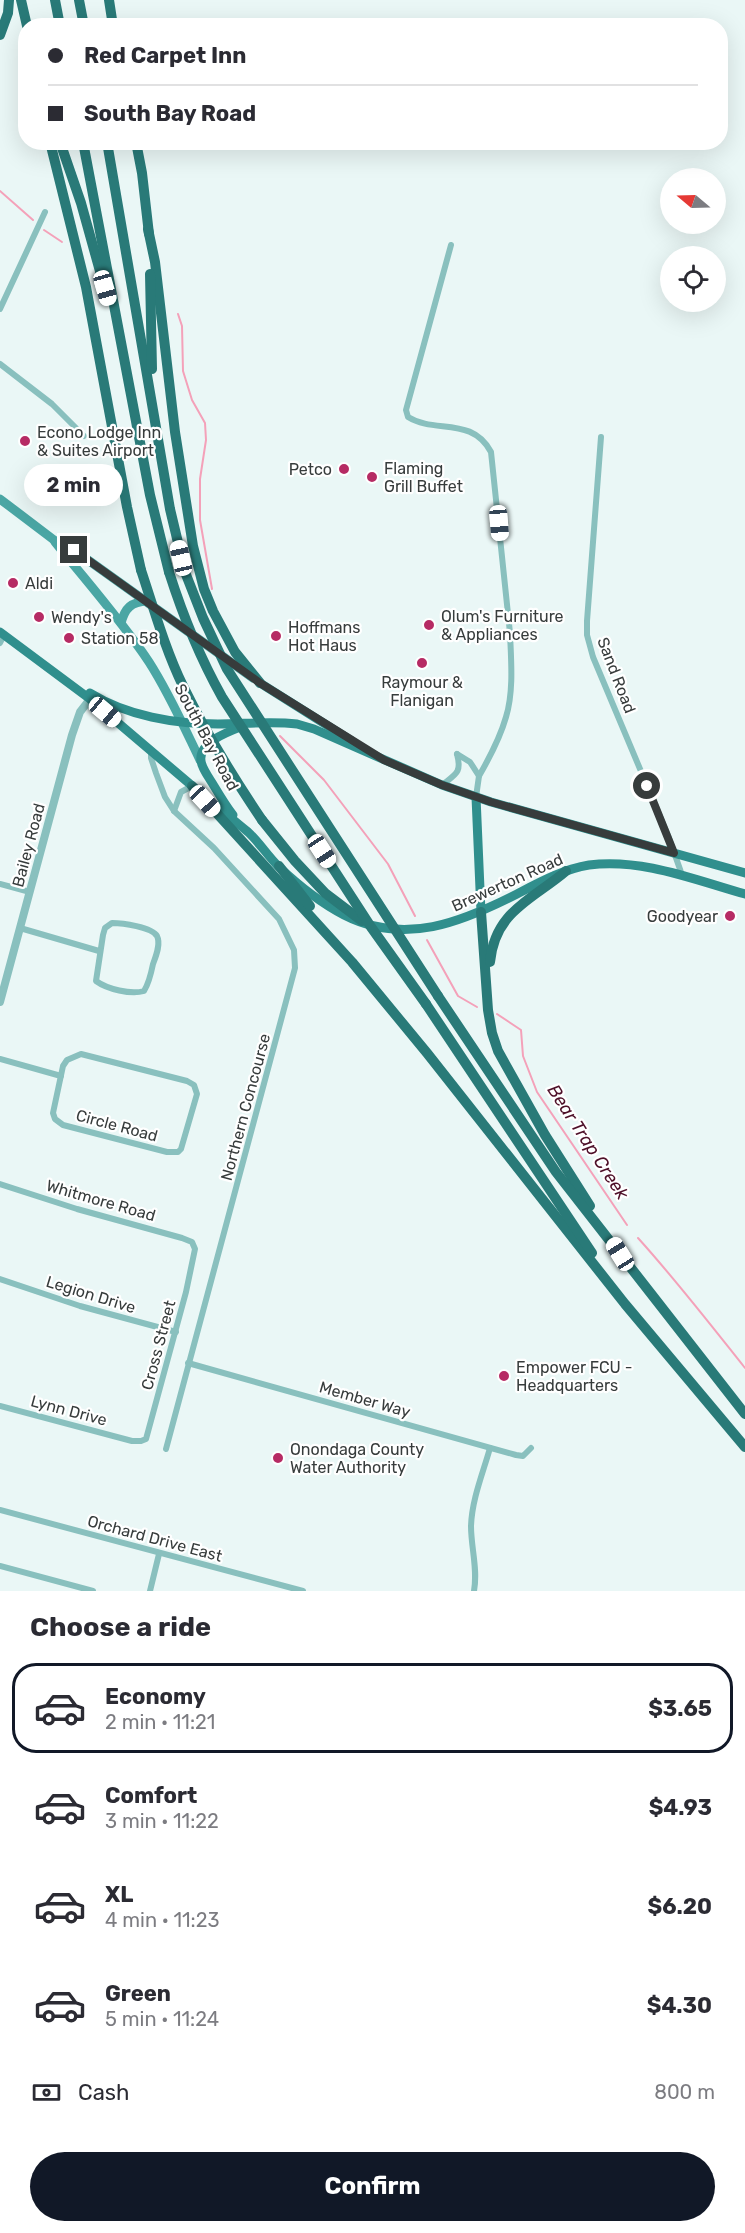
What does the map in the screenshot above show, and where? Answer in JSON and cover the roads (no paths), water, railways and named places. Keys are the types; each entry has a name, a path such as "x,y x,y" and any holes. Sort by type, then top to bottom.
{"highway":[{"path":"0,35 8,13 9,0"},
{"path":"21,0 25,18"},
{"path":"55,0 58,18"},
{"path":"79,0 82,18"},
{"path":"108,0 114,18"},
{"path":"116,0 116,18"},
{"path":"52,150 87,287 124,496 141,570 165,643 183,686 234,779 262,820 295,861 325,893 362,921"},
{"path":"63,150 81,203 122,348"},
{"path":"85,150 150,495 169,572 186,623 205,667 222,697 371,927 426,1004 625,1304"},
{"path":"108,150 170,509 185,572 227,669 438,996 556,1172 745,1414"},
{"path":"138,150 148,230 152,406"},
{"path":"148,230 155,262 167,375 193,546 204,589 213,611 235,652 260,683"},
{"path":"192,786 352,962 428,1053 625,1304 745,1447"},
{"path":"279,866 352,962"},
{"path":"486,989 491,949 497,932 516,908 566,871"},
{"path":"481,912 486,989 492,1033 502,1059 545,1135 620,1254"}],"main road":[{"name":"South Bay Road","path":"0,499 54,540 74,550 260,683 384,760"},
{"name":"South Bay Road","path":"54,540 121,623 148,661 229,810 248,832"},
{"path":"121,623 130,604 147,601"},
{"name":"Brewerton Road","path":"1,637 101,700 138,713 182,722 285,723 314,729 442,785 476,797 745,873"},
{"name":"Brewerton Road","path":"47,666 90,699 248,832 279,866 322,901 344,915 362,921 388,927 413,929 448,924 481,912 566,871 589,865 643,866 745,894"},
{"path":"90,699 101,700"},
{"path":"200,760 206,748 219,735 251,723"},
{"path":"476,797 481,912"}],"street":[{"path":"0,309 45,212"},
{"path":"451,245 406,410 408,417 416,422 447,426 476,434 491,452 511,657 507,715 501,733 479,776 476,797"},
{"path":"0,364 52,404 84,436"},
{"name":"Sand Road","path":"601,437 587,635 593,657 682,876"},
{"name":"Bailey Road","path":"0,1001 72,735 80,712 90,699"},
{"name":"Northern Concourse","path":"151,751 150,758 165,797 174,811 214,848 279,919 294,950 295,968 166,1449"},
{"path":"442,785 458,772 460,765 457,754 470,762 479,776"},
{"path":"174,811 181,792 192,786"},
{"path":"0,884 30,892"},
{"path":"112,923 137,926 153,932 158,937 158,946 148,985 144,991 138,993 119,990 96,981 99,951 105,928 112,923"},
{"path":"20,928 99,951"},
{"name":"Circle Road","path":"81,1054 187,1081 194,1085 197,1095 181,1149 177,1152 166,1152 63,1125 55,1119 53,1113 61,1076 67,1060 81,1054"},
{"path":"0,1059 61,1076"},
{"name":"Whitmore Road","path":"0,1184 77,1209 182,1238 193,1244"},
{"name":"Cross Street","path":"132,1441 144,1440 150,1430 195,1258 193,1244"},
{"name":"Legion Drive","path":"0,1279 80,1306 176,1332"},
{"name":"Member Way","path":"189,1363 490,1448 523,1455 531,1448"},
{"name":"Lynn Drive","path":"0,1406 132,1441"},
{"path":"474,1591 476,1577 471,1528 472,1515 490,1448"},
{"name":"Orchard Drive East","path":"0,1510 303,1591"},
{"path":"150,1591 159,1554"},
{"path":"0,1566 93,1591"}],"waterway":[{"name":"Bear Trap Creek","path":"0,191 33,220"},
{"name":"Bear Trap Creek","path":"44,230 62,242"},
{"name":"Bear Trap Creek","path":"178,314 182,326 183,371 192,400 205,423 206,440 200,479 200,520 212,589"},
{"name":"Bear Trap Creek","path":"280,736 324,780 388,864 415,916"},
{"name":"Bear Trap Creek","path":"427,940 458,996 477,1007"},
{"name":"Bear Trap Creek","path":"497,1014 521,1030 523,1056 537,1092 627,1225"},
{"name":"Bear Trap Creek","path":"638,1238 745,1368"}],"place":[{"name":"Econo Lodge Inn & Suites Airport","path":"25,441"},
{"name":"Petco","path":"344,469"},
{"name":"Flaming Grill Buffet","path":"372,477"},
{"name":"Aldi","path":"13,583"},
{"name":"Wendy's","path":"39,617"},
{"name":"Olum's Furniture & Appliances","path":"429,625"},
{"name":"Hoffmans Hot Haus","path":"276,636"},
{"name":"Station 58","path":"69,638"},
{"name":"Raymour & Flanigan","path":"422,663"},
{"name":"Goodyear","path":"730,916"},
{"name":"Empower FCU - Headquarters","path":"504,1376"},
{"name":"Onondaga County Water Authority","path":"278,1458"}]}
